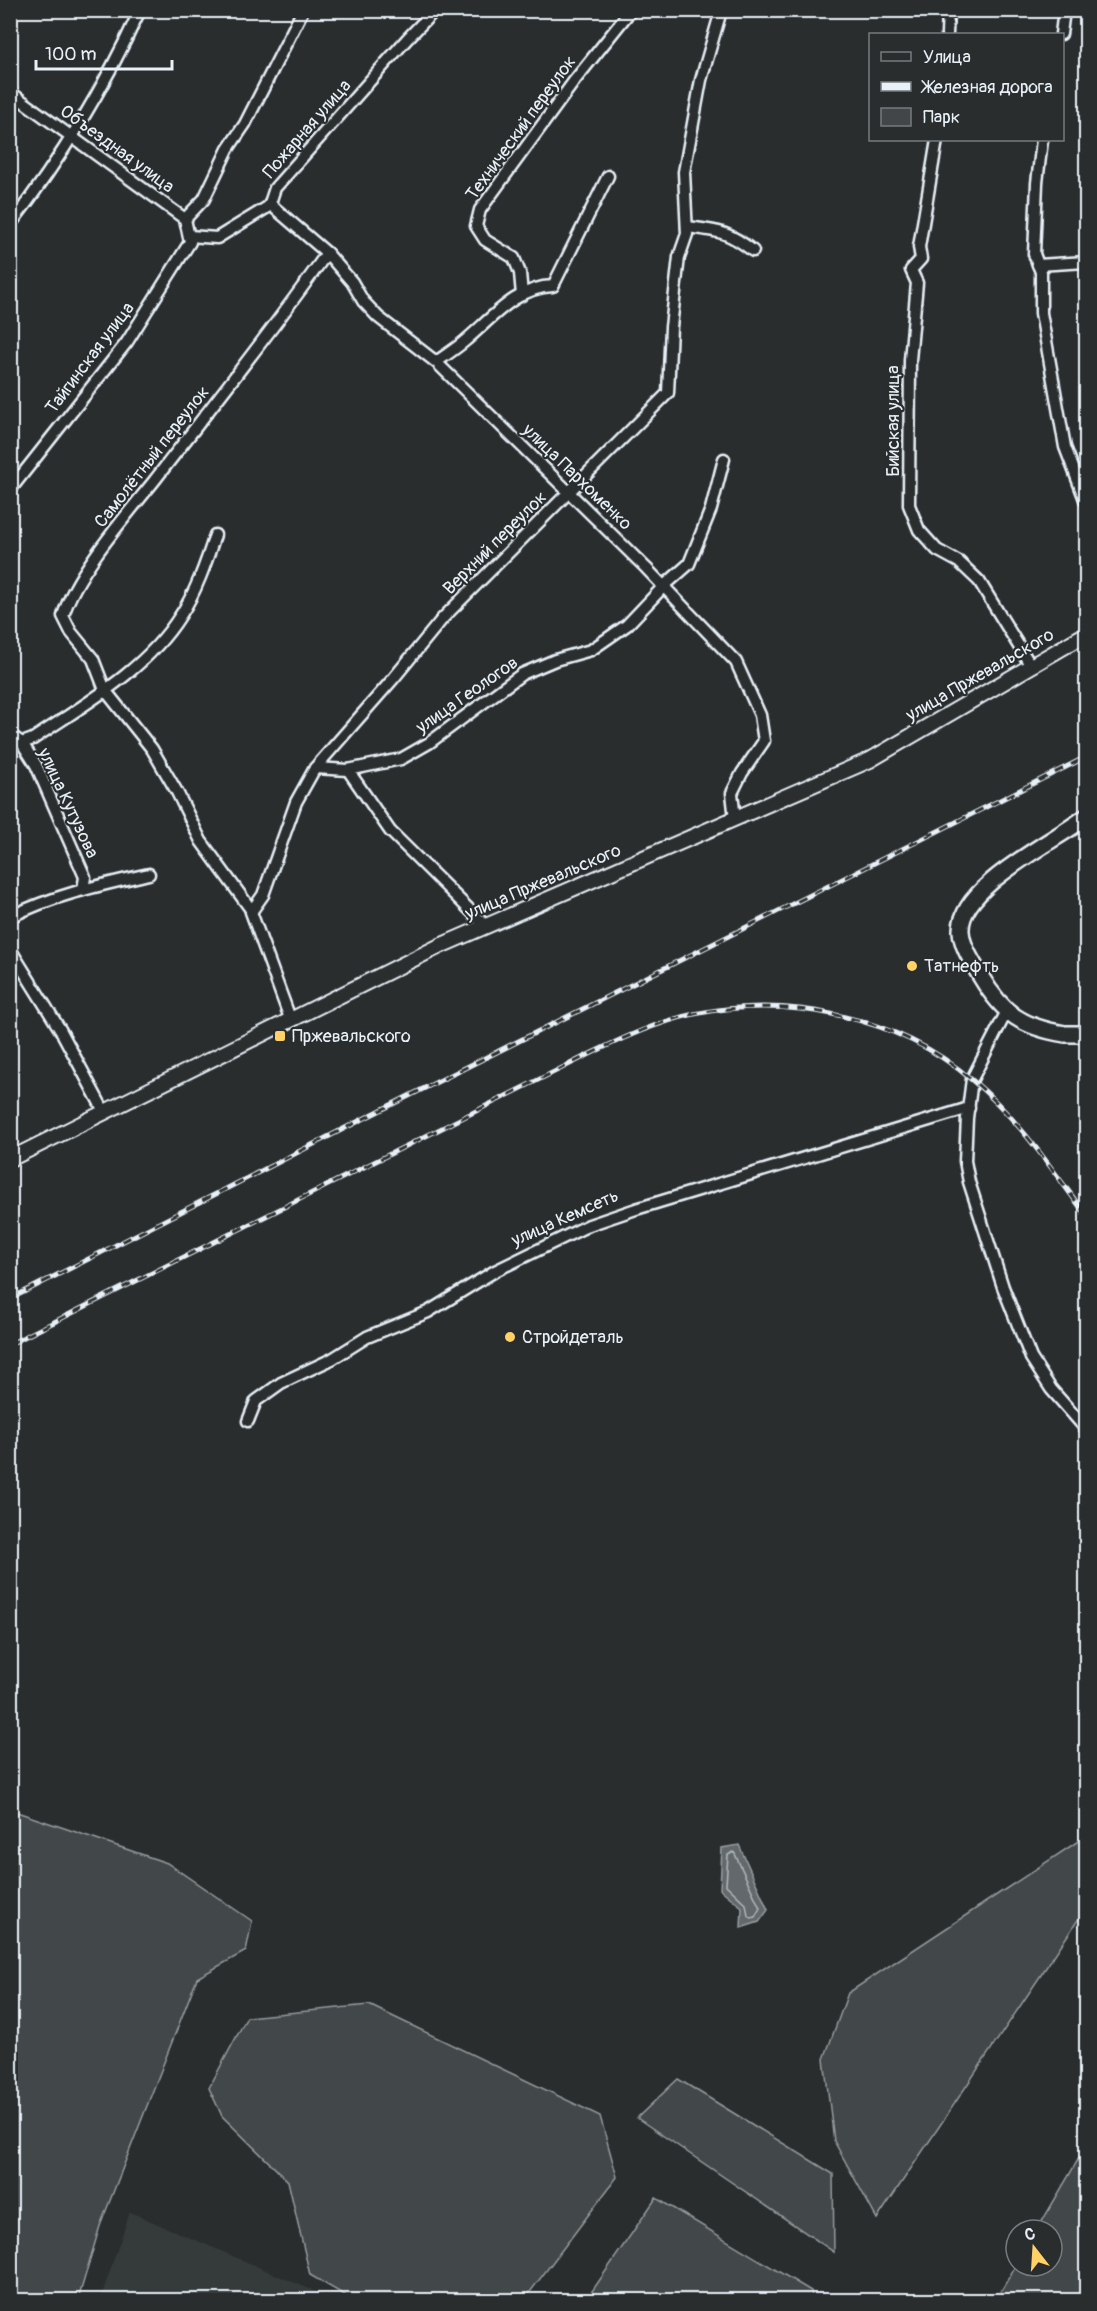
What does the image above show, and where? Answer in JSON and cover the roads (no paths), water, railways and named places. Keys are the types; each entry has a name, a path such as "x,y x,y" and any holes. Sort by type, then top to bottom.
{"main road":[{"path":"1086,818 992,880 968,904 963,914 961,929 966,949 984,982 1007,1011 1021,1022 1037,1028 1065,1034 1086,1034"}],"street":[{"path":"10,225 47,177 72,136 127,39 140,10"},
{"path":"189,239 185,219 204,199 228,149 245,124 303,10"},
{"name":"Пожарная улица","path":"189,239 217,238 269,206 275,188 435,10"},
{"name":"Технический переулок","path":"522,296 520,273 514,258 485,240 476,226 480,210 575,80 631,10"},
{"path":"947,33 948,10"},
{"path":"1061,33 1064,10"},
{"name":"Верхний переулок","path":"315,768 443,618 668,393 671,327 679,257 687,234 684,172 701,80 721,11"},
{"name":"Объездная улица","path":"10,92 185,219"},
{"name":"Бийская улица","path":"938,141 919,247 921,259 910,270 917,283 910,360 909,505 919,530 937,550 959,562 979,581 1031,666"},
{"path":"1042,141 1037,183 1034,254 1041,272 1041,313 1065,447 1086,502"},
{"path":"436,362 465,341 501,308 522,296 554,286 608,176"},
{"name":"улица Пархоменко","path":"269,206 271,205 327,253 352,282 370,309 436,362 664,586 736,662 760,715 764,741 742,773 732,793 735,819"},
{"path":"687,227 716,231 735,237 753,252"},
{"name":"Тайгинская улица","path":"10,489 127,342 189,239"},
{"name":"Самолётный переулок","path":"291,1021 252,912 201,842 177,792 152,748 105,690 93,660 71,632 63,616 67,601 95,558 277,323 327,253"},
{"path":"1038,265 1086,262"},
{"name":"улица Геологов","path":"315,768 348,770 401,759 429,743 522,674 555,660 591,650 627,625 664,586 689,564 711,509 724,459"},
{"path":"22,743 33,739 105,690 147,657 180,616 205,566 214,536"},
{"name":"улица Пржевальского","path":"10,1159 440,946 870,760 1086,634"},
{"name":"улица Кутузова","path":"10,735 22,743 36,765 85,877 83,890"},
{"path":"252,912 263,895 296,802 315,768"},
{"path":"348,770 390,831 486,926"},
{"path":"10,917 36,904 149,874"},
{"path":"10,949 61,1031 105,1113"},
{"path":"1007,1011 972,1080 966,1161 969,1182 1003,1287 1036,1366 1051,1389 1086,1429"},
{"name":"улица Кемсеть","path":"248,1421 256,1401 281,1383 332,1359 367,1337 428,1312 495,1272 589,1225 636,1209 968,1113"}],"water":[{"path":"739,1845 768,1910 759,1922 741,1928 742,1907 720,1889 722,1848"}],"railway":[{"path":"10,1299 359,1121 1086,757"},
{"path":"1086,972 1084,1012 1086,1053"},
{"path":"10,1344 604,1047 668,1021 694,1014 730,1009 767,1007 841,1016 877,1026 911,1040 943,1058 989,1095 1019,1127 1086,1215"}],"place":[{"name":"Татнефть","path":"912,966"},
{"name":"Пржевальского","path":"280,1036"},
{"name":"Стройдеталь","path":"510,1337"}]}
